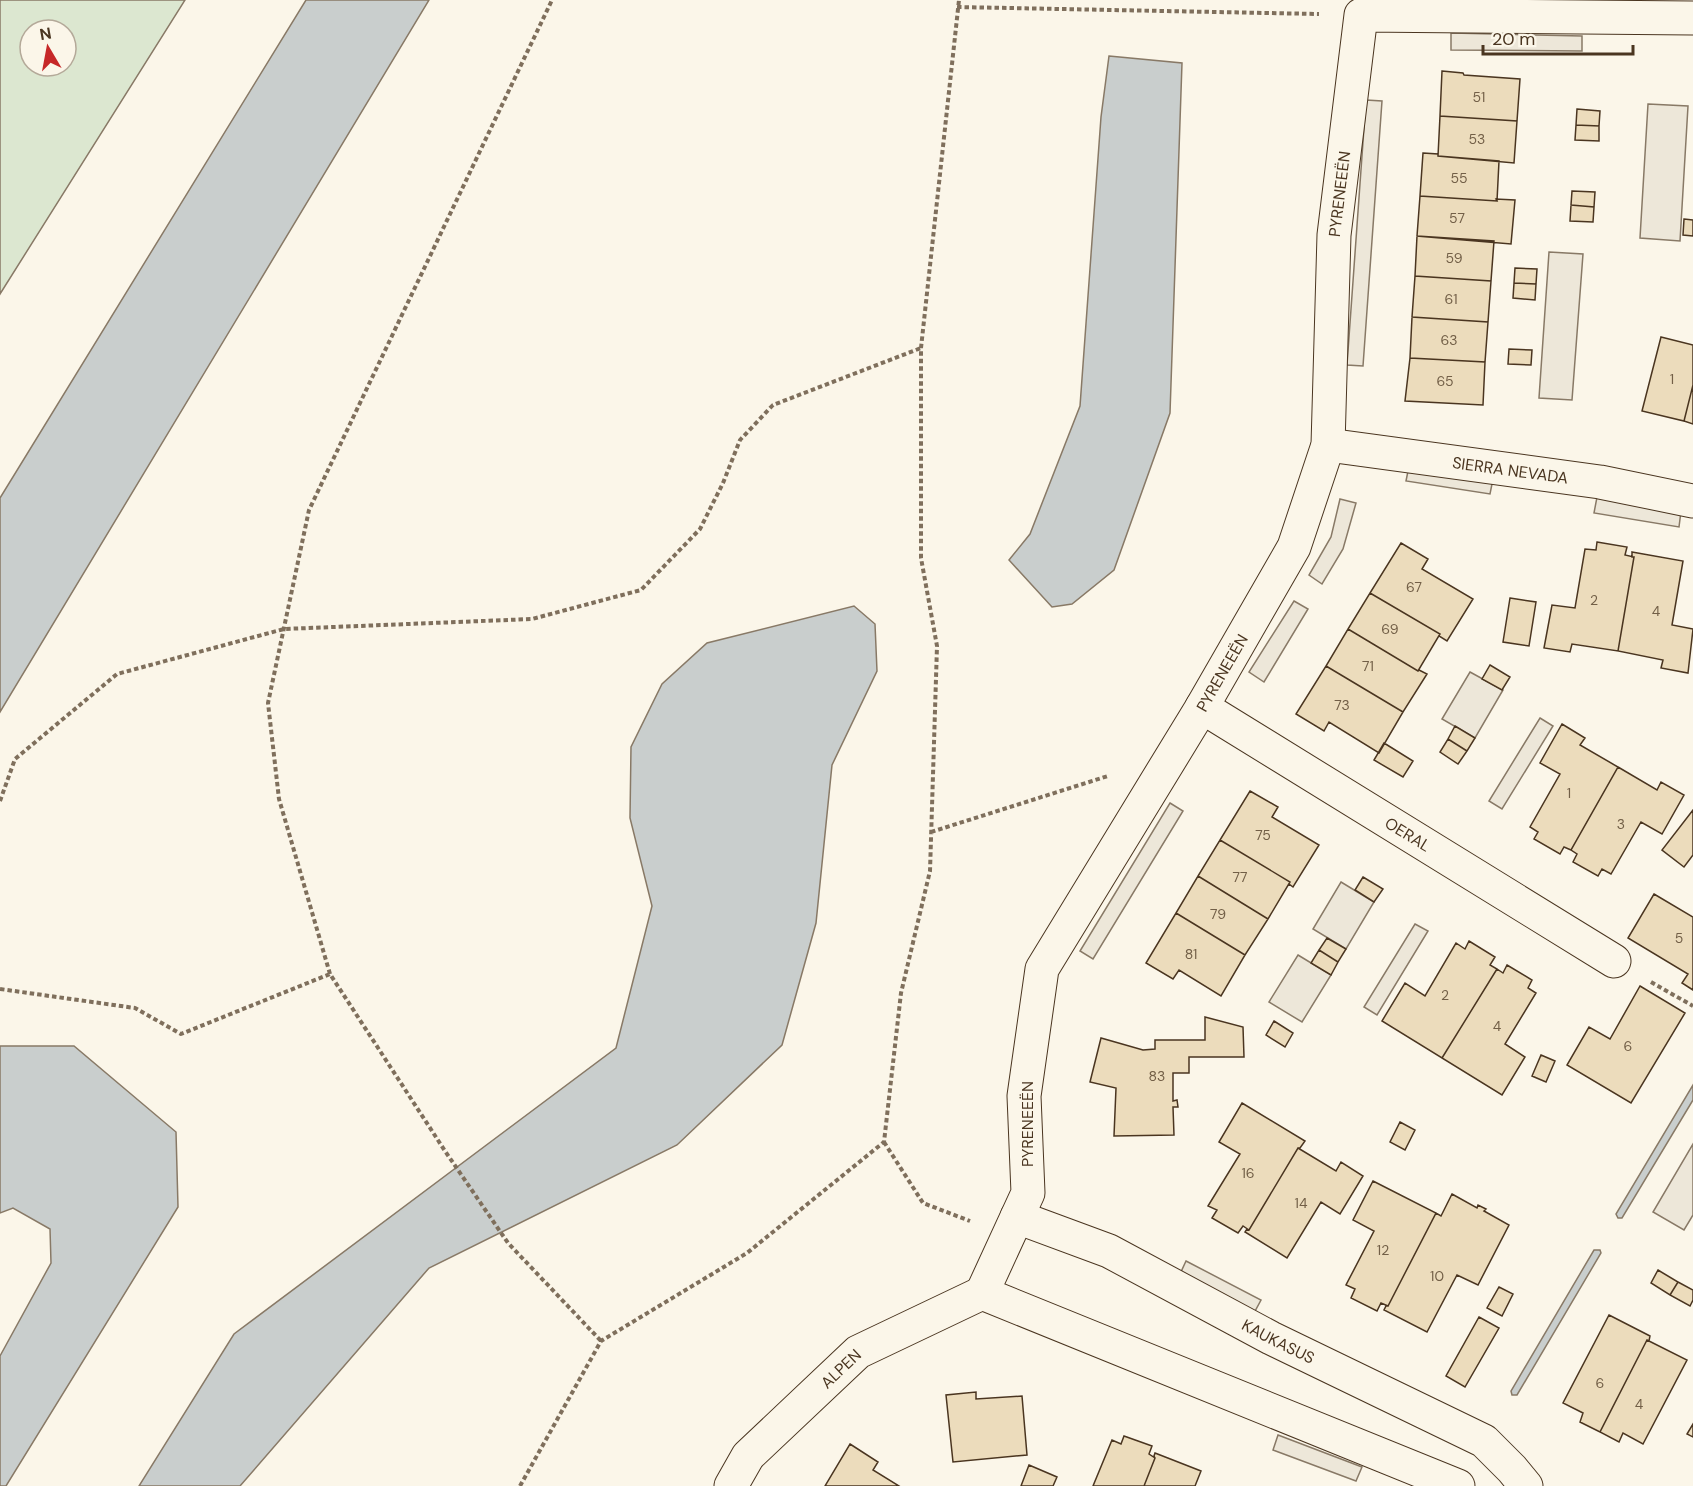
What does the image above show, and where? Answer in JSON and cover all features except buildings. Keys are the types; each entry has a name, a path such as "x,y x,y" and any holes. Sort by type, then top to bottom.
{"street":[{"path":"1361,15 1693,18"},
{"name":"PYRENEEËN","path":"982,1293 1028,1193 1024,1096 1042,969 1202,707 1294,547 1328,445 1334,234 1361,15"},
{"name":"SIERRA NEVADA","path":"1328,445 1600,483 1693,501"},
{"name":"OERAL","path":"1202,707 1614,961"},
{"name":"KAUKASUS","path":"1012,1226 1109,1251 1271,1338 1484,1441 1526,1486"},
{"path":"982,1293 1458,1486"},
{"name":"ALPEN","path":"731,1486 748,1456 858,1352 982,1293"}],"path":[{"path":"552,0 309,510 268,703 279,799 330,974 445,1152 508,1243 601,1341"},
{"path":"959,0 921,348 921,558 937,646 930,871 901,993 884,1142 923,1203 1012,1226"},
{"path":"957,7 1361,15"},
{"path":"0,801 15,759 117,674 284,629 532,619 642,590 700,530 723,483 740,440 773,405 921,348"},
{"path":"931,832 1172,756"},
{"path":"0,988 135,1008 181,1034 330,974"},
{"path":"520,1486 601,1341 747,1253 884,1142"}],"green space":[{"path":"0,0 185,0 0,294"}],"shaded area":[{"path":"306,0 429,0 0,712 0,498"},
{"path":"1451,33 1582,36 1582,51 1451,50"},
{"path":"1109,56 1182,63 1170,413 1114,570 1072,604 1052,607 1009,560 1030,534 1080,406 1101,117"},
{"path":"1366,100 1382,101 1363,366 1347,365"},
{"path":"1648,104 1688,106 1680,241 1640,238"},
{"path":"1549,252 1583,254 1572,400 1539,398"},
{"path":"1409,466 1493,479 1490,494 1406,481"},
{"path":"1597,497 1681,511 1679,527 1594,513"},
{"path":"1340,499 1356,503 1343,549 1322,584 1309,575 1331,537"},
{"path":"1294,601 1308,609 1264,682 1249,672"},
{"path":"854,606 875,624 877,671 832,765 816,923 782,1045 677,1145 429,1268 240,1486 139,1486 234,1334 616,1048 652,906 630,818 631,747 662,684 707,643"},
{"path":"1470,672 1503,690 1475,738 1442,719"},
{"path":"1540,718 1553,726 1502,809 1489,801"},
{"path":"1170,803 1183,811 1093,959 1080,951"},
{"path":"1341,882 1374,902 1346,949 1313,929"},
{"path":"1415,924 1428,931 1377,1015 1364,1007"},
{"path":"1298,955 1331,975 1302,1022 1269,1002"},
{"path":"0,1046 74,1046 176,1132 178,1207 6,1486 0,1486 0,1356 51,1263 50,1229 13,1208 0,1213"},
{"path":"1693,1085 1693,1100 1622,1218 1618,1218 1616,1214"},
{"path":"1693,1144 1693,1215 1684,1230 1653,1212"},
{"path":"1594,1250 1600,1250 1601,1253 1517,1395 1512,1395 1511,1391"},
{"path":"1186,1261 1261,1300 1254,1313 1180,1274"},
{"path":"1278,1435 1362,1467 1356,1481 1273,1450"}]}
